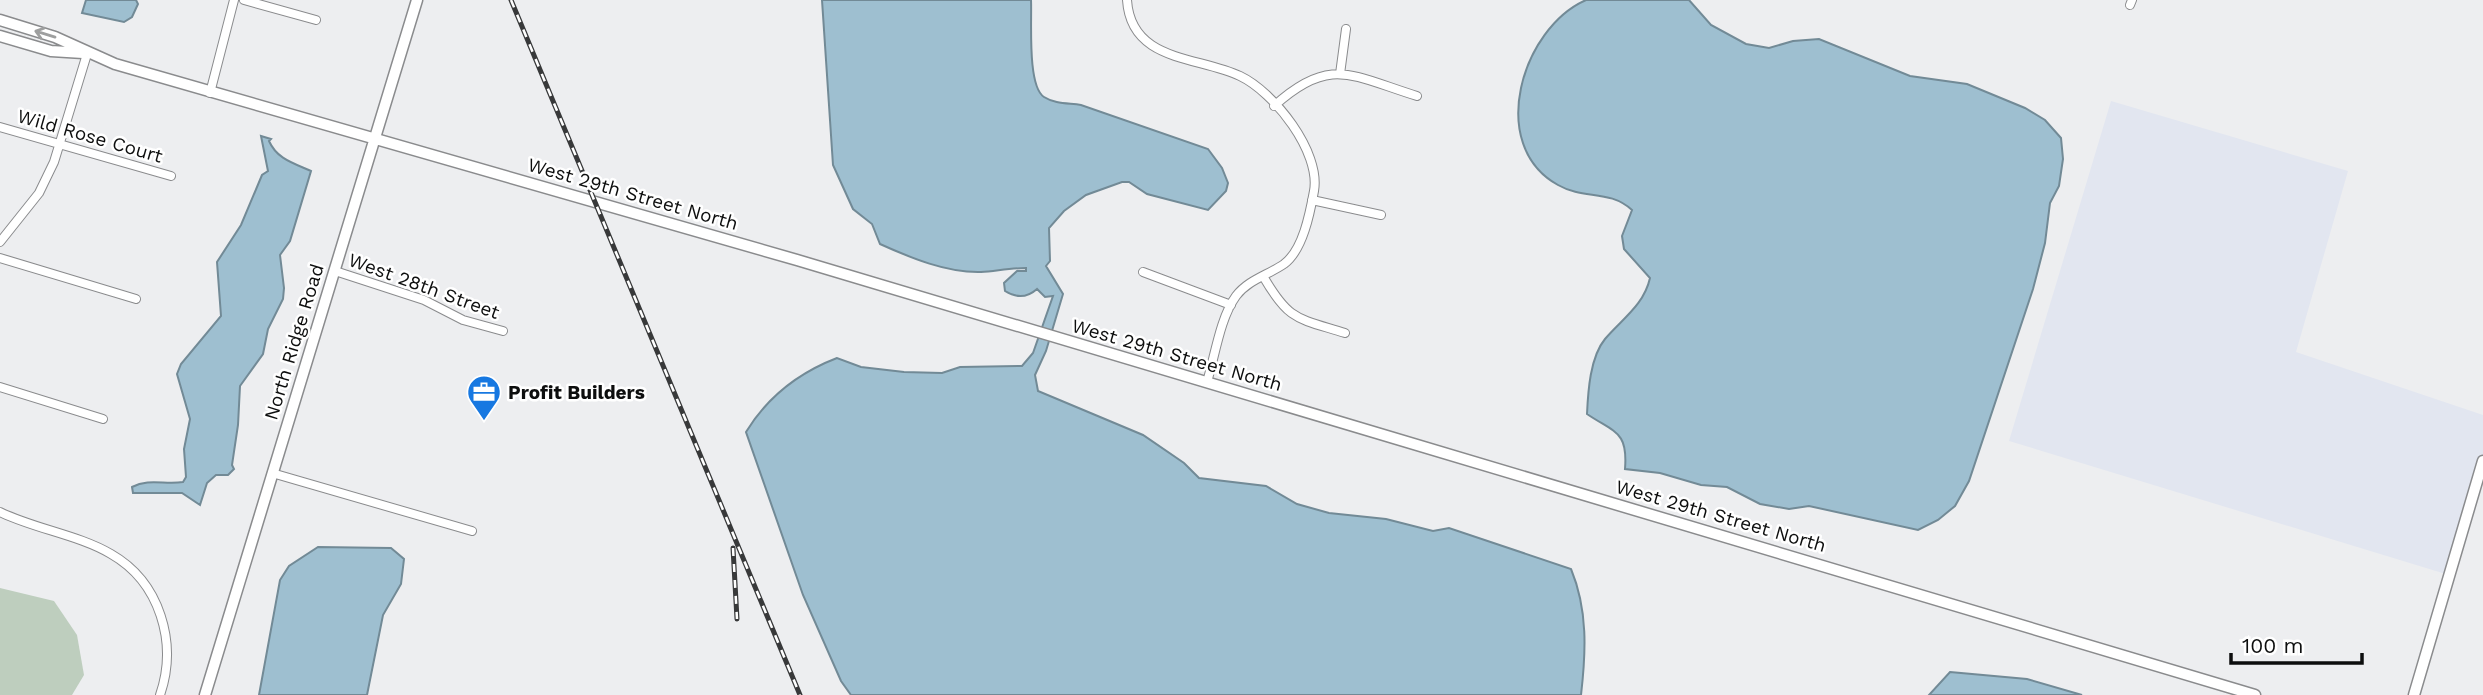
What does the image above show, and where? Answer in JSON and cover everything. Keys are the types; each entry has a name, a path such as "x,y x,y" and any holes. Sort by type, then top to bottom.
{"main road":[{"name":"North Ridge Road","path":"205,695 417,0"},
{"name":"West 29th Street North","path":"0,20 55,37 87,54 211,93 797,260 2255,695"},
{"name":"West 29th Street North","path":"0,36 51,51 87,54"},
{"path":"2414,695 2483,461"}],"street":[{"path":"211,93 234,0"},
{"path":"244,0 316,20"},
{"path":"1127,0 1132,24 1151,47 1238,75 1256,86 1309,150 1315,177 1312,200 1292,257 1243,289 1231,305 1207,382"},
{"path":"1340,74 1346,29"},
{"path":"0,242 39,194 59,144 87,54"},
{"path":"1274,106 1306,80 1340,74 1418,96"},
{"name":"Wild Rose Court","path":"0,127 171,176"},
{"path":"1312,200 1381,215"},
{"path":"0,258 136,299"},
{"name":"West 28th Street","path":"335,271 424,300 463,320 503,331"},
{"path":"1143,272 1231,305"},
{"path":"1264,275 1279,304 1292,316 1345,333"},
{"path":"0,387 103,419"},
{"path":"272,473 472,531"},
{"path":"0,512 27,525 109,552 147,587 160,612 166,632 169,657 160,695"}],"shaded area":[{"path":"2111,101 2348,171 2296,352 2483,415 2483,461 2449,575 2009,441"}],"green space":[{"path":"0,588 54,601 77,635 84,675 72,695 0,695"}],"water":[{"path":"86,0 136,0 138,4 132,17 124,22 82,13"},
{"path":"822,0 1031,0 1033,67 1035,80 1044,97 1057,102 1081,105 1208,149 1222,168 1228,183 1226,191 1208,210 1147,194 1129,182 1122,182 1086,195 1064,211 1049,228 1050,261 1046,266 1063,294 1046,351 1035,375 1038,391 1143,435 1184,463 1199,478 1266,486 1297,504 1329,513 1386,519 1433,531 1449,528 1571,569 1577,584 1583,616 1584,663 1581,695 851,695 841,681 803,595 746,432 764,407 785,387 809,371 837,358 861,367 904,372 942,373 960,367 1022,366 1033,353 1053,296 1045,297 1037,289 1021,296 1005,291 1004,283 1017,271 1026,271 1026,268 981,272 955,270 880,244 872,224 853,209 833,165"},
{"path":"1586,0 1689,0 1711,25 1746,44 1769,48 1793,41 1819,39 1910,76 1967,84 2025,108 2045,120 2061,138 2063,159 2059,186 2050,203 2045,243 2033,289 1969,481 1955,506 1938,520 1918,530 1809,506 1789,509 1760,504 1727,487 1701,485 1660,473 1625,469 1624,447 1618,434 1587,414 1591,375 1600,346 1638,304 1650,278 1624,249 1622,236 1632,210 1614,199 1568,190 1536,167 1523,143 1518,116 1521,88 1530,60 1544,35 1563,14"},
{"path":"261,136 271,139 269,141 272,147 281,156 311,171 290,241 280,255 283,299 268,329 263,354 240,386 232,465 234,469 228,475 216,475 207,483 200,505 182,493 133,493 132,487 138,484 183,482 186,477 184,449 190,419 177,374 181,364 221,316 217,262 241,225 262,175 268,171"},
{"path":"318,547 391,548 404,559 401,584 383,615 367,695 259,695 280,580 289,566"},
{"path":"1950,672 2027,679 2082,695 1929,695"}],"railway":[{"path":"511,0 800,695"},
{"path":"733,548 737,619"}],"place":[{"name":"Profit Builders","path":"484,422"}]}
